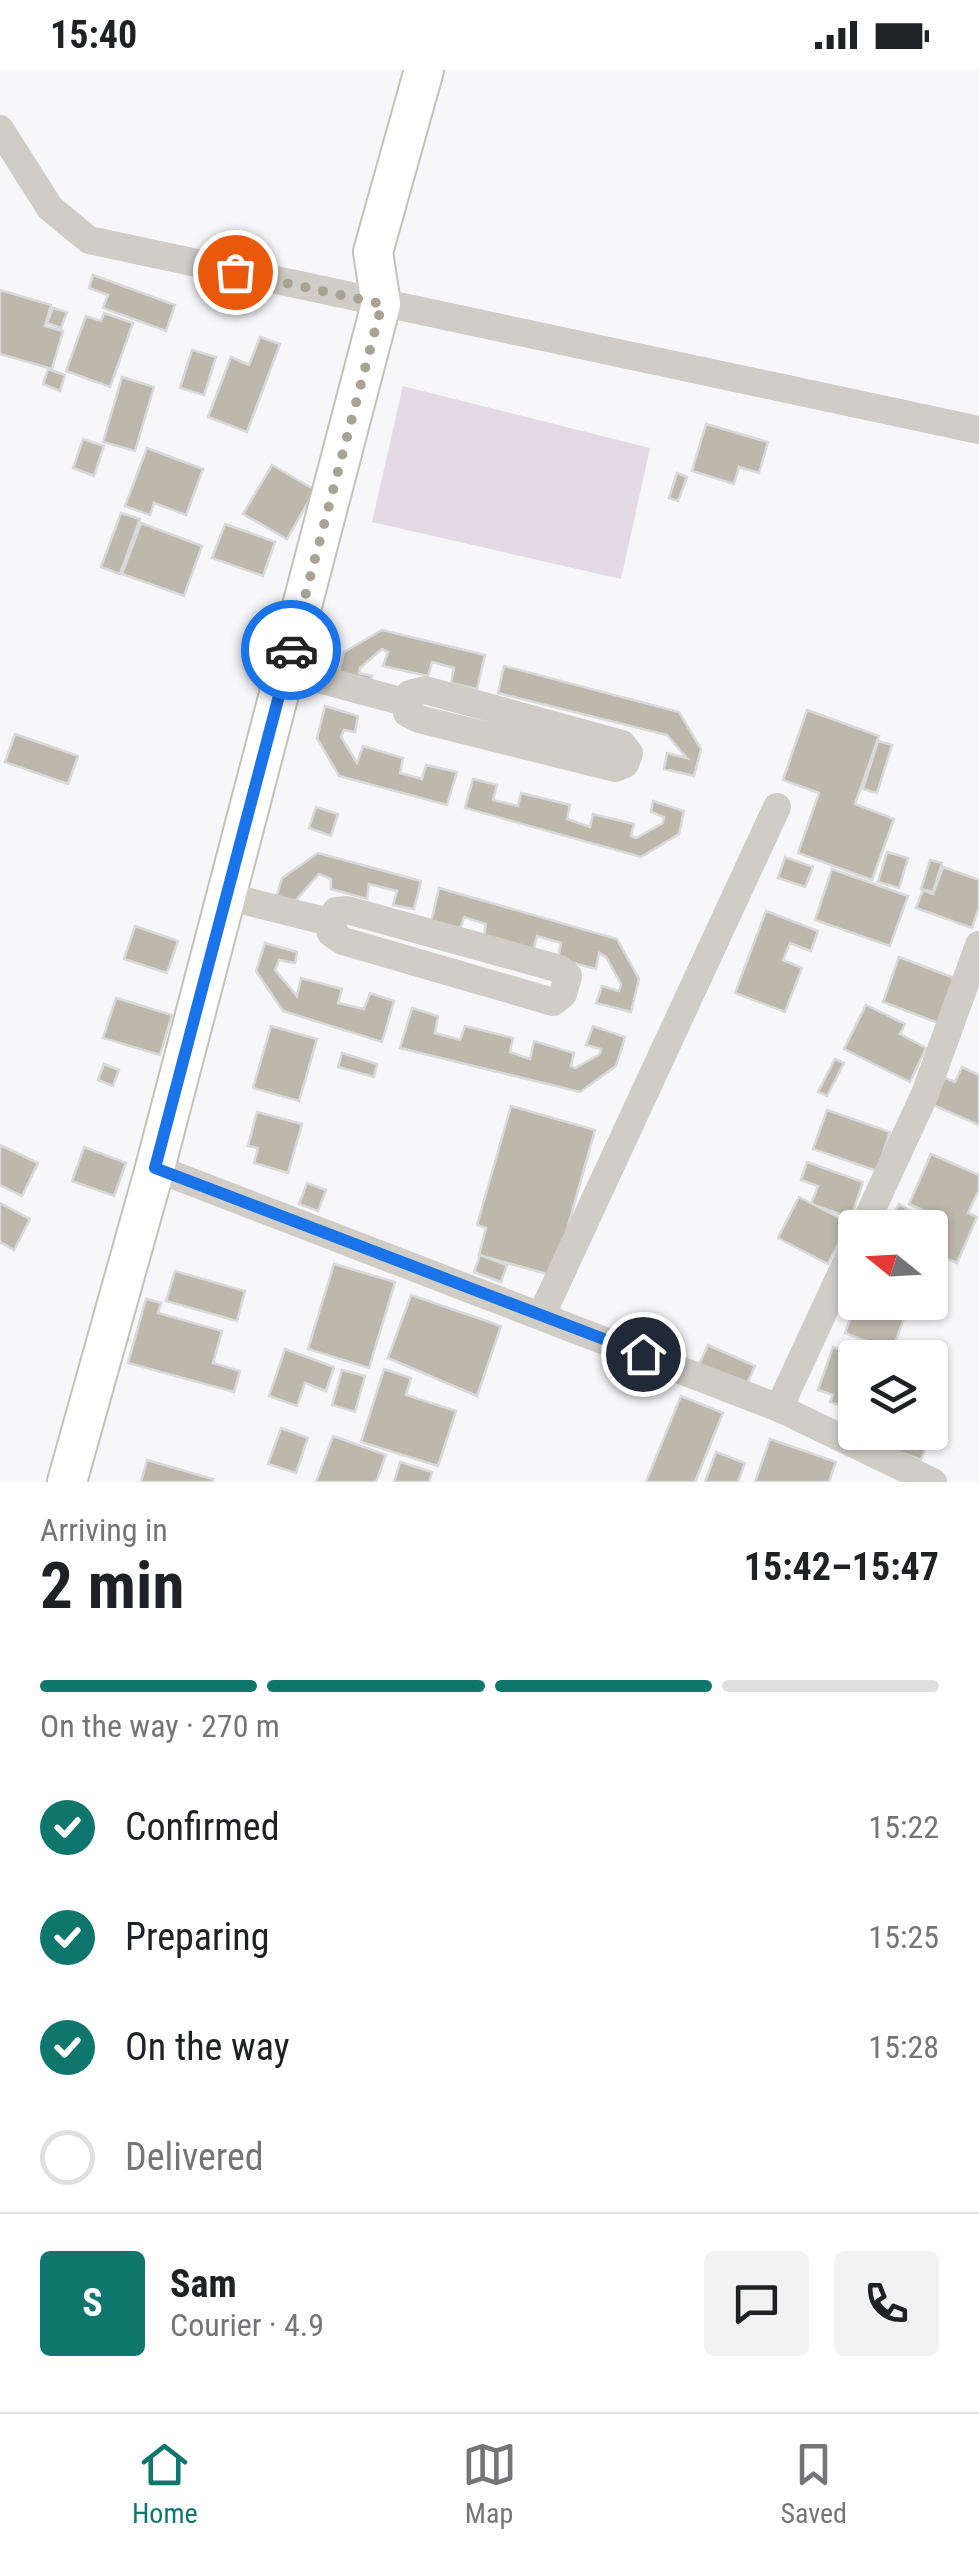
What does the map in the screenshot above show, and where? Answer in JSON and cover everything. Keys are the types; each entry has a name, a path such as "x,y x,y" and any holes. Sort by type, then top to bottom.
{"street":[{"path":"67,1482 155,1168 382,304 373,252 424,70"},
{"path":"0,130 50,208 89,240 979,430"},
{"path":"286,670 408,704"},
{"path":"425,690 622,744 629,753 625,764 616,768 420,719 407,713 408,704 410,694 425,690"},
{"path":"542,1314 777,807"},
{"path":"226,896 333,923"},
{"path":"347,910 560,970 568,976 563,994 553,1002 342,941 331,932 333,923 336,911 347,910"},
{"path":"871,1210 925,1094 979,945"},
{"path":"155,1168 779,1408 933,1482"},
{"path":"779,1408 838,1281"}],"shaded area":[{"path":"403,386 650,448 621,579 372,522"}],"building":[{"path":"93,275 175,305 166,331 103,308 108,295 89,288"},
{"path":"0,290 51,305 45,326 63,331 52,369 0,354"},
{"path":"53,308 67,312 61,328 47,323"},
{"path":"104,313 133,323 110,387 66,371 86,316 101,321"},
{"path":"260,337 280,344 247,432 208,417 231,357 249,365"},
{"path":"192,350 216,357 204,395 180,388"},
{"path":"48,369 65,375 60,391 43,384"},
{"path":"122,377 154,387 135,451 103,442"},
{"path":"706,424 768,442 759,473 739,467 734,484 692,471"},
{"path":"83,439 104,446 94,476 73,468"},
{"path":"147,448 203,469 186,515 154,503 150,515 125,506"},
{"path":"272,465 315,490 287,539 243,514"},
{"path":"677,473 687,477 678,501 669,498"},
{"path":"121,513 140,519 120,574 101,567"},
{"path":"141,523 202,546 184,596 122,574"},
{"path":"225,524 275,542 263,576 212,558"},
{"path":"382,630 485,655 477,689 451,683 454,668 432,662 428,676 383,666 388,652 382,649 360,668 359,673 372,676 368,689 337,679 344,652"},
{"path":"504,666 679,712 701,749 694,776 664,769 667,753 687,758 667,735 498,693"},
{"path":"325,706 358,716 355,732 344,730 341,737 357,763 363,746 403,758 400,773 422,779 426,765 457,772 447,805 339,776 317,738"},
{"path":"807,710 879,736 855,804 894,819 872,880 798,853 819,793 783,780"},
{"path":"15,734 78,756 68,784 5,762"},
{"path":"878,741 892,745 877,793 863,789"},
{"path":"473,779 497,785 493,800 518,806 521,793 570,805 567,819 590,827 593,814 634,824 631,836 636,838 663,823 664,817 651,812 653,801 684,811 679,834 641,857 465,808"},
{"path":"316,807 338,814 331,836 309,828"},
{"path":"887,852 908,858 899,888 878,882"},
{"path":"318,853 421,881 414,909 393,905 397,891 369,884 367,899 331,889 331,879 319,874 296,900 274,905 282,878"},
{"path":"785,857 813,867 805,887 778,878"},
{"path":"930,860 942,863 933,892 921,889"},
{"path":"943,867 979,880 979,907 972,928 916,908 923,890 933,894"},
{"path":"832,869 908,896 890,946 815,920"},
{"path":"439,888 617,939 639,979 631,1012 596,1003 602,986 619,991 621,984 606,957 599,953 596,969 558,959 561,943 537,936 533,951 484,937 486,924 464,917 460,930 431,922"},
{"path":"766,911 818,931 811,951 790,943 783,960 802,968 785,1012 735,993"},
{"path":"135,926 178,941 167,973 124,959"},
{"path":"265,943 297,952 295,963 279,960 275,970 297,996 301,978 342,989 338,1003 364,1009 370,993 394,1001 382,1042 283,1011 256,971"},
{"path":"899,957 957,979 941,1024 883,1002"},
{"path":"116,998 172,1015 160,1055 103,1038"},
{"path":"866,1005 905,1024 900,1034 926,1048 910,1082 844,1049"},
{"path":"412,1008 438,1016 435,1033 460,1040 465,1026 513,1038 510,1052 530,1059 534,1041 574,1053 571,1066 575,1068 600,1054 601,1049 586,1045 593,1026 625,1037 616,1066 580,1092 400,1048"},
{"path":"271,1026 317,1039 299,1101 253,1088"},
{"path":"342,1053 377,1064 374,1077 338,1067"},
{"path":"835,1059 844,1063 827,1096 818,1092"},
{"path":"104,1064 119,1070 113,1086 98,1080"},
{"path":"962,1067 979,1075 979,1125 931,1104 943,1077 955,1082"},
{"path":"511,1106 595,1130 554,1276 479,1255 486,1228 477,1225"},
{"path":"827,1110 890,1132 877,1171 813,1149"},
{"path":"257,1112 302,1124 288,1173 254,1163 258,1148 248,1146"},
{"path":"0,1145 38,1163 22,1196 0,1185"},
{"path":"84,1147 126,1163 114,1196 72,1181"},
{"path":"931,1154 979,1175 979,1190 968,1213 977,1217 957,1263 948,1259 948,1210 923,1210 909,1204"},
{"path":"807,1162 863,1182 854,1210 838,1210 838,1213 811,1204 818,1186 801,1180"},
{"path":"307,1183 326,1190 318,1211 299,1204"},
{"path":"799,1197 838,1217 838,1244 828,1264 778,1238"},
{"path":"0,1203 30,1219 14,1250 0,1242"},
{"path":"480,1255 507,1265 501,1282 474,1272"},
{"path":"334,1264 395,1282 369,1368 308,1349"},
{"path":"175,1271 245,1291 237,1321 166,1301"},
{"path":"411,1295 501,1326 477,1396 388,1358"},
{"path":"146,1299 161,1303 158,1313 222,1331 213,1363 240,1371 234,1392 128,1363"},
{"path":"850,1320 903,1320 896,1340 863,1340 845,1333"},
{"path":"708,1345 755,1366 746,1386 699,1365"},
{"path":"833,1347 838,1349 838,1405 830,1402 833,1395 818,1390"},
{"path":"285,1349 334,1367 326,1391 305,1383 297,1406 269,1396"},
{"path":"384,1369 411,1378 406,1395 456,1411 438,1466 361,1442"},
{"path":"342,1370 365,1376 355,1412 332,1405"},
{"path":"681,1396 723,1413 695,1482 646,1482"},
{"path":"281,1428 308,1438 296,1473 268,1464"},
{"path":"333,1436 386,1455 376,1482 316,1482"},
{"path":"770,1439 836,1462 829,1482 755,1482"},
{"path":"894,1450 925,1450 921,1460"},
{"path":"716,1452 745,1463 738,1482 705,1482"},
{"path":"147,1460 213,1479 141,1482"},
{"path":"400,1462 432,1472 429,1482 394,1482"}],"way so far":[{"path":"235,272 382,304 291,650"}],"route":[{"path":"291,650 155,1168 643,1354"}]}
